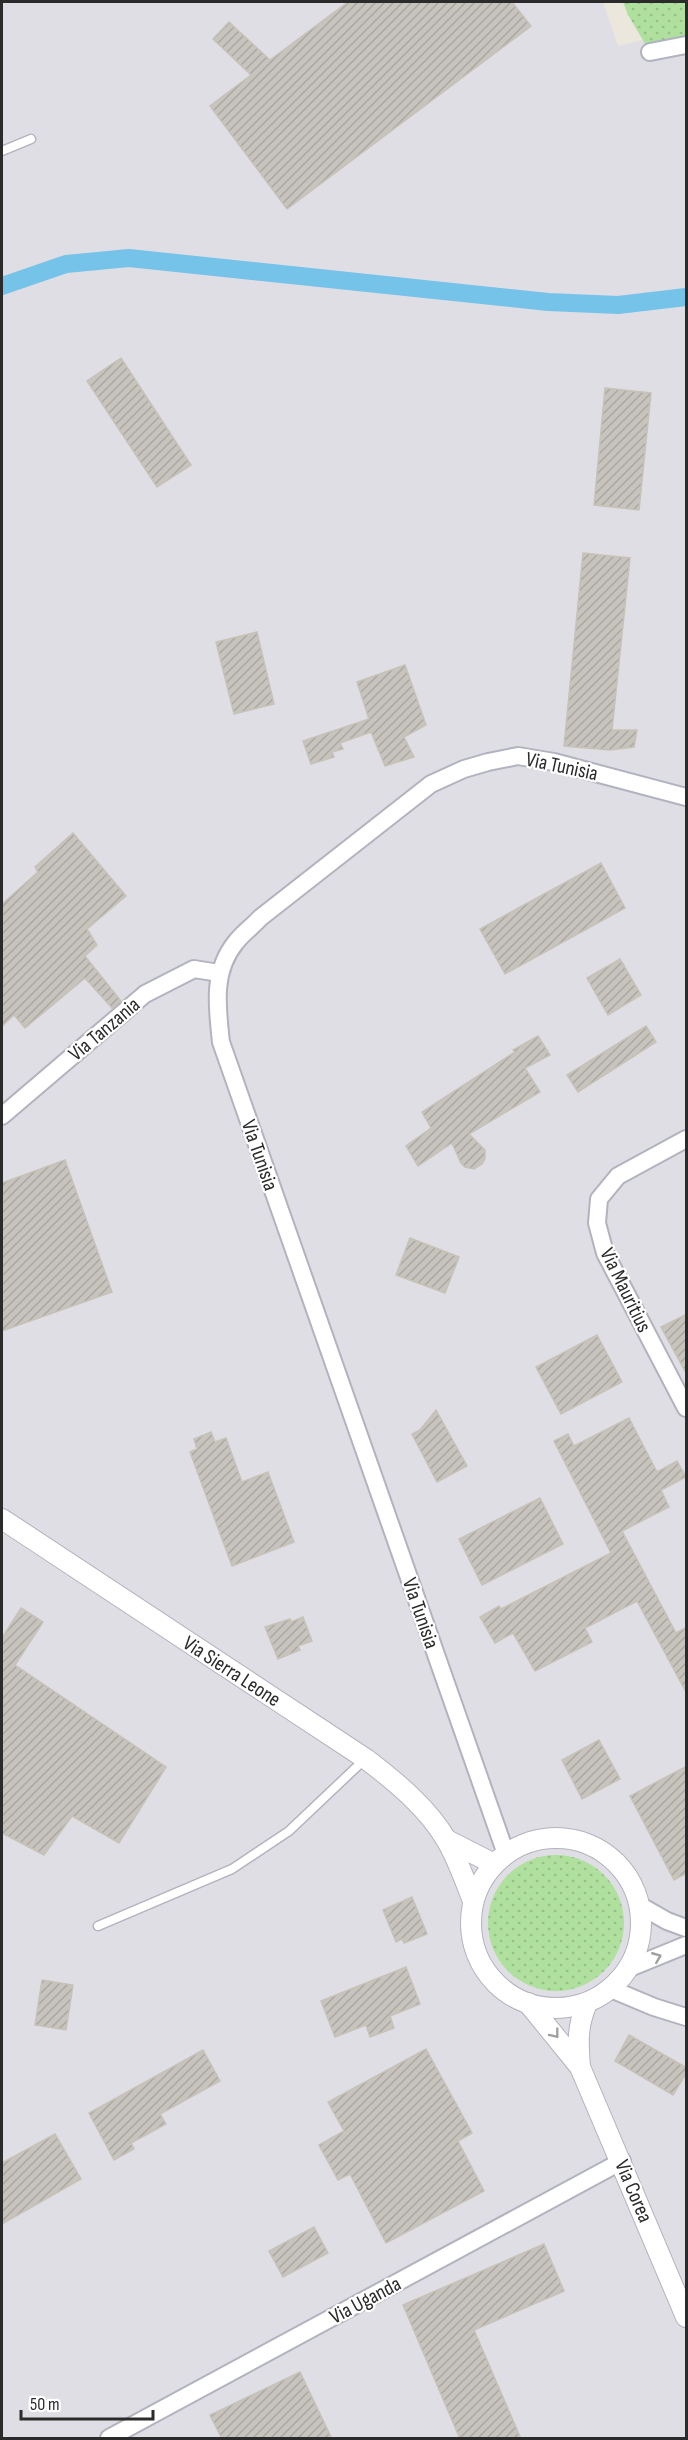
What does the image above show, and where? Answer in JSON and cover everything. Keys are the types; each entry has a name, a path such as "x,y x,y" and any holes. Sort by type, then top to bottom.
{"street":[{"path":"650,52 687,45"},
{"name":"Via Tunisia","path":"500,1859 221,1042 216,1007 219,973 236,942 260,918 431,784 464,769 518,756 564,765 687,797"},
{"name":"Via Tanzania","path":"2,1116 145,994 194,969 219,973"},
{"name":"Via Mauritius","path":"687,1139 618,1176 599,1199 597,1223 604,1253 687,1408"},
{"name":"Via Sierra Leone","path":"2,1519 366,1759 399,1784 447,1840 473,1901"},
{"path":"528,2003 557,2008 587,2002 611,1989 627,1969 638,1946 641,1921 639,1905 630,1880 611,1858 592,1845 564,1838 536,1839 500,1859 481,1882 473,1901 471,1928 478,1957 499,1986 528,2003 580,2067"},
{"name":"Via Sierra Leone","path":"447,1840 500,1859"},
{"path":"639,1905 667,1921 687,1928"},
{"path":"627,1969 687,1945"},
{"path":"611,1989 687,2018"},
{"path":"580,2067 577,2038 579,2022 587,2002"},
{"name":"Via Corea","path":"580,2067 687,2317"},
{"name":"Via Uganda","path":"109,2439 622,2161"}],"lane":[{"path":"2,151 31,139"},
{"path":"98,1926 232,1869 289,1832 366,1759"}],"shaded area":[{"path":"2,2 603,2 618,46 686,29 686,2438 2,2438"}],"green space":[{"path":"623,2 686,2 686,45 650,52"},
{"path":"556,1855 582,1860 594,1866 604,1875 613,1885 619,1897 624,1923 619,1949 613,1961 604,1971 594,1980 582,1986 556,1991 530,1986 518,1980 508,1971 499,1961 493,1949 488,1923 493,1897 499,1885 508,1875 518,1866 530,1860"}],"building":[{"path":"348,2 512,2 531,26 287,209 210,106 251,75 213,39 229,22 270,60"},
{"path":"121,358 191,465 157,487 87,381"},
{"path":"605,388 651,393 639,510 594,505"},
{"path":"583,553 630,558 612,730 637,730 634,747 610,750 564,746"},
{"path":"257,632 274,704 234,714 216,642"},
{"path":"405,665 426,725 404,737 414,757 385,766 371,732 340,743 343,749 332,752 334,757 311,764 303,741 369,719 357,682"},
{"path":"73,833 126,896 87,929 97,945 85,956 121,1001 112,1008 85,978 25,1028 14,1015 2,1026 2,904 38,872 35,867"},
{"path":"601,863 625,908 505,974 480,929"},
{"path":"620,959 641,995 608,1015 587,978"},
{"path":"646,1026 656,1042 578,1092 567,1075"},
{"path":"538,1036 550,1055 525,1068 540,1092 469,1134 485,1150 485,1159 482,1164 474,1169 465,1167 452,1143 418,1166 406,1146 431,1128 422,1112 515,1052 513,1050"},
{"path":"65,1160 112,1292 2,1331 2,1183"},
{"path":"410,1238 459,1257 445,1293 396,1275"},
{"path":"687,1314 687,1375 661,1327"},
{"path":"597,1335 622,1382 561,1414 536,1367"},
{"path":"436,1410 467,1466 437,1482 412,1434 420,1430"},
{"path":"629,1418 657,1472 677,1461 686,1477 661,1490 669,1507 622,1531 676,1633 687,1627 687,1694 637,1601 585,1628 592,1642 535,1671 513,1633 495,1643 480,1617 499,1606 501,1609 611,1553 554,1441 568,1434 574,1446"},
{"path":"211,1432 215,1442 226,1438 242,1482 268,1472 294,1542 232,1566 190,1452 197,1449 194,1439"},
{"path":"540,1498 563,1544 482,1585 459,1539"},
{"path":"21,1608 43,1622 15,1665 166,1767 119,1843 72,1816 44,1855 2,1833 2,1638"},
{"path":"303,1617 312,1641 298,1646 300,1650 278,1659 265,1627"},
{"path":"599,1740 620,1779 582,1799 562,1760"},
{"path":"687,1766 687,1873 674,1880 630,1796"},
{"path":"412,1897 427,1934 404,1943 402,1939 396,1942 383,1910"},
{"path":"406,1967 420,2004 390,2016 394,2028 370,2037 366,2025 335,2037 321,2001"},
{"path":"42,1980 73,1985 66,2030 35,2025"},
{"path":"629,2035 687,2068 687,2072 673,2095 615,2061"},
{"path":"426,2049 472,2133 458,2141 484,2191 386,2243 350,2174 338,2180 319,2145 344,2131 328,2102"},
{"path":"203,2050 220,2081 160,2114 166,2124 131,2143 134,2149 114,2160 89,2113"},
{"path":"55,2134 81,2179 2,2224 2,2163"},
{"path":"314,2227 328,2253 283,2277 269,2251"},
{"path":"544,2244 564,2291 474,2330 521,2439 460,2439 403,2305"},
{"path":"300,2372 332,2439 222,2439 210,2415"}],"waterway":[{"path":"2,286 66,264 129,258 548,302 618,305 686,297"}]}
